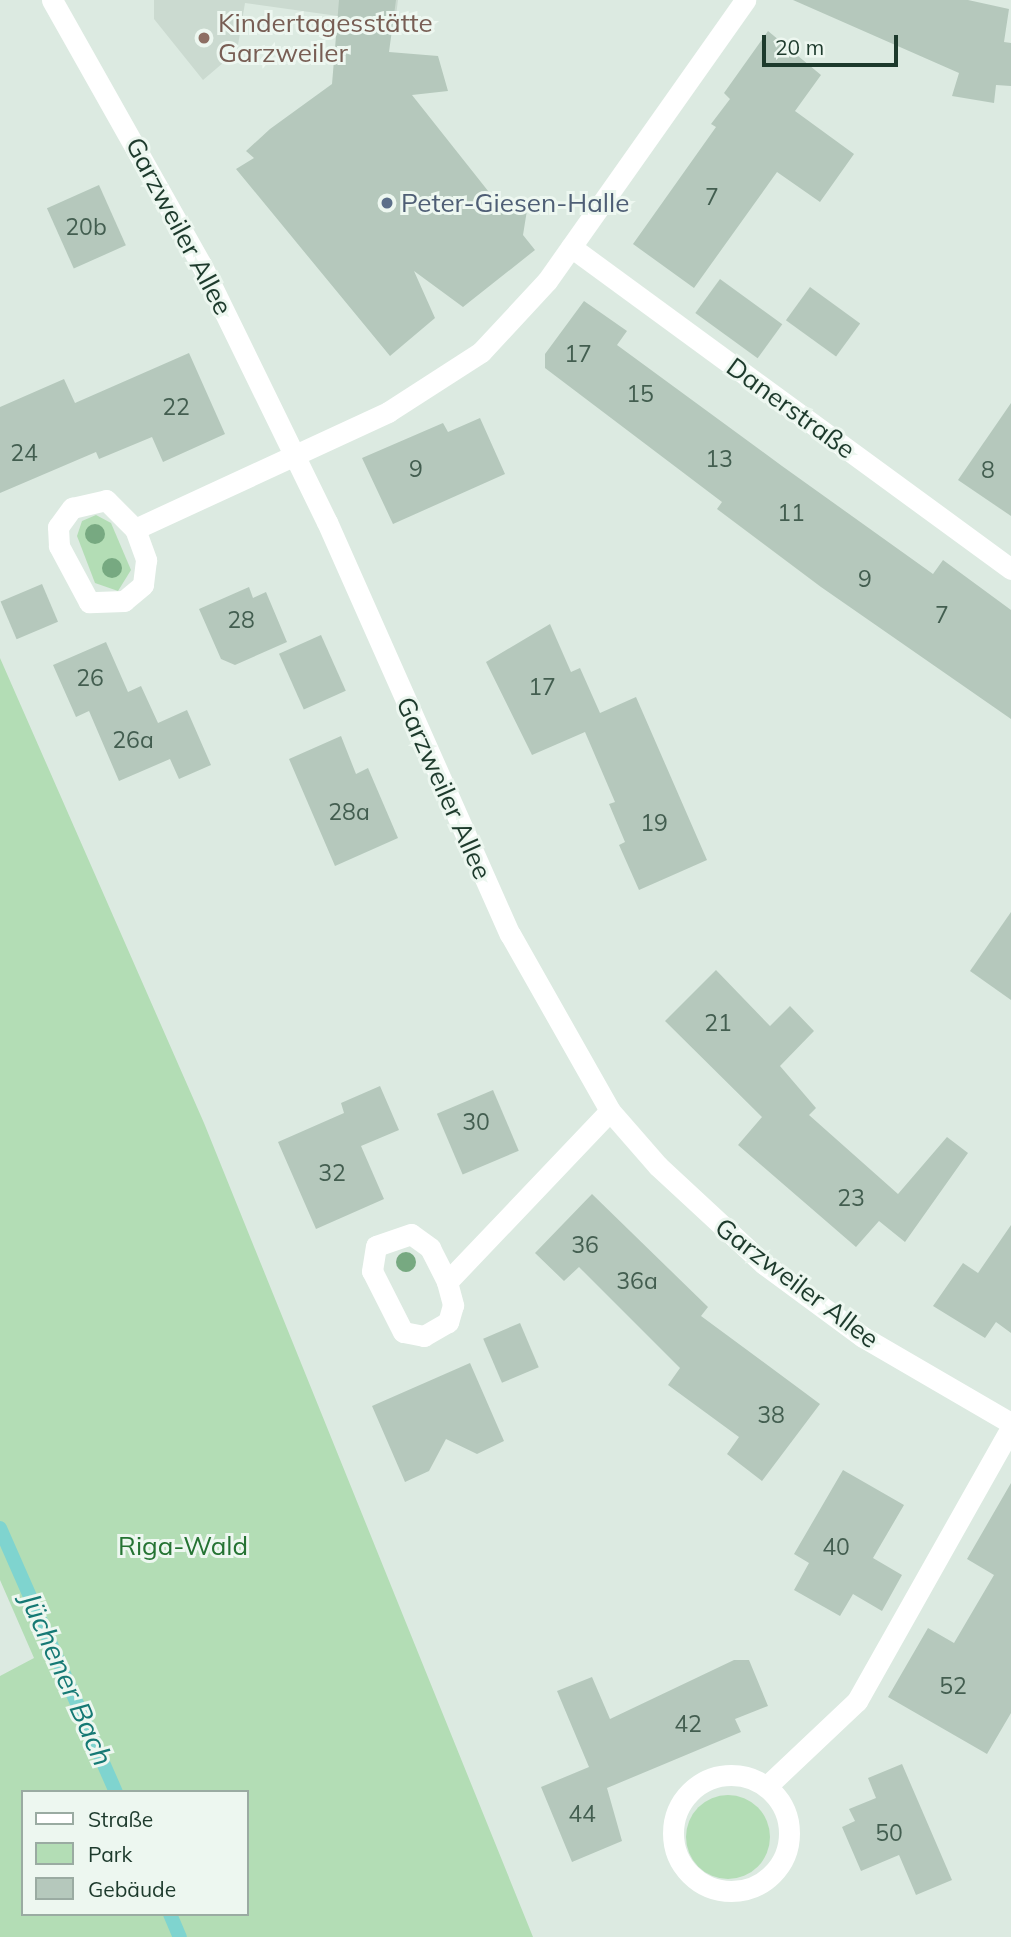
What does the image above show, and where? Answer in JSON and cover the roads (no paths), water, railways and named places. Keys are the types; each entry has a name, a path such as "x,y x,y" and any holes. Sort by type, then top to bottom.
{"street":[{"name":"Garzweiler Allee","path":"52,0 157,182 296,457 510,934 610,1111 668,1176 764,1264 863,1337 1011,1425 857,1701 767,1786"},
{"path":"135,529 296,457 457,371 525,308 572,247 745,0"},
{"name":"Danerstraße","path":"572,247 1011,569"},
{"path":"106,500 135,529 146,560 144,584 124,601 89,602 59,546 65,513 106,500"},
{"path":"447,1282 610,1111"},
{"path":"411,1234 430,1248 447,1282 453,1305 448,1322 435,1333 412,1336 395,1322 372,1257 383,1239 411,1234"},
{"path":"732,1774 767,1786 788,1819 784,1858 757,1886 718,1891 700,1883 675,1853 674,1815 683,1798 696,1785 732,1774"}],"waterway":[{"name":"Jüchener Bach","path":"0,1528 115,1790"},
{"name":"Jüchener Bach","path":"171,1916 180,1937"}],"place":[{"name":"Kindertagesstätte Garzweiler","path":"204,38"},
{"name":"Peter-Giesen-Halle","path":"387,203"}],"park label":[{"name":"Riga-Wald","path":"183,1546"}]}
